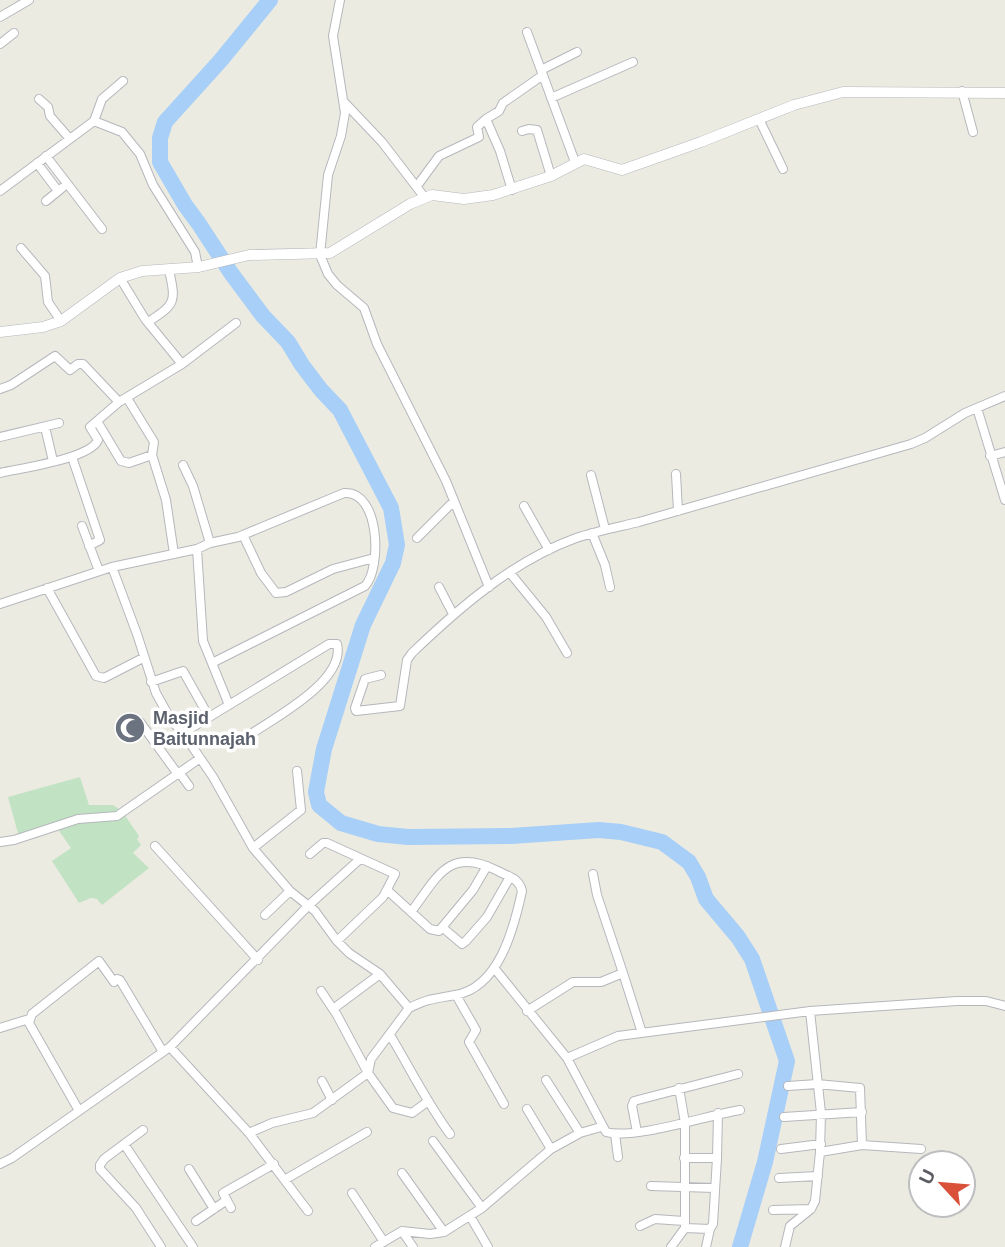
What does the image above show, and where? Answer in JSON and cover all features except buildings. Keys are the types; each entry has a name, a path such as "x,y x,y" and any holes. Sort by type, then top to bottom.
{"street":[{"path":"340,0 333,36 344,102 343,127 328,176 315,254 337,285 364,308 377,344 454,500 489,587"},
{"path":"0,18 23,1"},
{"path":"527,32 575,162"},
{"path":"0,44 14,33"},
{"path":"417,186 439,156 478,137 477,127 499,111 503,103 542,73 577,52"},
{"path":"551,98 632,62"},
{"path":"0,191 94,121 102,99 122,81"},
{"path":"962,91 973,132"},
{"path":"0,332 43,327 61,321 120,278 142,271 199,267 249,255 334,252 410,204 425,198 436,195 464,200 512,190 551,176 575,162 589,159 611,169 622,170 794,105 844,92 1005,93"},
{"path":"39,99 48,107 49,114 70,139"},
{"path":"344,102 382,142 425,198"},
{"path":"486,119 500,150 512,190"},
{"path":"759,120 783,169"},
{"path":"94,121 122,132 140,154 153,185 195,252 199,267"},
{"path":"522,131 537,130 551,176"},
{"path":"46,156 102,229"},
{"path":"37,163 58,191"},
{"path":"46,201 67,183"},
{"path":"21,248 45,276 48,302 61,321"},
{"path":"148,322 169,309 173,302 169,270"},
{"path":"120,278 148,322 182,364"},
{"path":"0,473 72,457 92,448 98,443 90,427 123,400 182,364 236,323"},
{"path":"0,388 11,385 53,356 70,370 81,363 123,400 154,442 152,455 166,500 174,554"},
{"path":"381,675 365,679 356,711 400,706 407,660 453,614 510,573 550,550 605,529 678,511 911,444 965,413 1005,396"},
{"path":"976,408 1005,500"},
{"path":"97,421 121,461 129,463 152,455"},
{"path":"0,437 59,423"},
{"path":"45,427 53,461"},
{"path":"990,456 1005,452"},
{"path":"72,457 100,540 89,546"},
{"path":"183,465 193,486 210,543"},
{"path":"676,474 678,511"},
{"path":"592,475 605,529"},
{"path":"0,604 112,567 197,549 243,535 272,521 351,492 356,494 373,517 372,579 365,586 212,663"},
{"path":"418,538 454,500"},
{"path":"524,506 550,550"},
{"path":"82,526 99,571"},
{"path":"592,533 605,565 610,587"},
{"path":"243,535 261,573 276,593 286,592 333,569 374,558"},
{"path":"197,549 203,640 229,705"},
{"path":"112,567 152,682 171,720 213,777 253,848 290,891 309,905 337,941 349,953 380,974 409,1008"},
{"path":"510,573 546,617 567,653"},
{"path":"47,587 96,676 104,678 143,658"},
{"path":"439,587 453,614"},
{"path":"183,733 329,644 337,645 338,658 323,683 251,734"},
{"path":"152,682 183,671 209,717"},
{"path":"140,722 189,786"},
{"path":"0,842 14,841 78,819 117,816 199,759"},
{"path":"253,848 301,810 297,771"},
{"path":"310,854 323,843 327,843 394,872 387,890 374,907 337,941"},
{"path":"155,846 258,960"},
{"path":"0,1164 167,1050 309,905 360,859"},
{"path":"249,1133 272,1123 313,1113 368,1073 370,1059 409,1008 439,996 456,995 473,988 495,970 522,891 520,883 488,866 471,861 447,865 411,912"},
{"path":"387,890 432,931 439,931 488,866"},
{"path":"593,874 597,895 642,1033"},
{"path":"442,928 457,942 462,944 466,941 487,917 510,877"},
{"path":"265,915 290,891"},
{"path":"0,1028 29,1019 99,961 114,982 120,980 167,1050 249,1133 308,1210"},
{"path":"495,970 567,1058 606,1132 637,1132 740,1110"},
{"path":"527,1011 573,982 601,982 623,973"},
{"path":"333,1009 380,974"},
{"path":"321,991 368,1073 395,1110 412,1112 427,1102"},
{"path":"456,995 476,1030 468,1042 504,1104"},
{"path":"567,1058 618,1037 752,1017 976,1001 995,1002 1005,1006"},
{"path":"785,1247 790,1226 811,1209 815,1201 821,1148 821,1113 810,1011"},
{"path":"29,1019 79,1109"},
{"path":"390,1035 415,1075 427,1102 450,1134"},
{"path":"637,1132 633,1102 738,1074"},
{"path":"546,1080 580,1133"},
{"path":"322,1081 332,1100"},
{"path":"788,1086 817,1084 860,1088 862,1145"},
{"path":"671,1247 684,1225 685,1123 679,1088"},
{"path":"527,1109 551,1149"},
{"path":"785,1117 862,1112"},
{"path":"706,1247 713,1220 718,1114"},
{"path":"375,1247 402,1231 430,1234 444,1232 482,1208 551,1149 580,1133 601,1127"},
{"path":"143,1130 101,1163 100,1169 136,1208 162,1247"},
{"path":"286,1179 367,1132"},
{"path":"615,1134 618,1157"},
{"path":"433,1141 482,1208"},
{"path":"124,1144 193,1247"},
{"path":"781,1149 862,1145 921,1149"},
{"path":"684,1158 717,1158"},
{"path":"195,1221 274,1164"},
{"path":"188,1169 214,1209"},
{"path":"402,1173 444,1232"},
{"path":"779,1178 818,1176"},
{"path":"651,1186 715,1188"},
{"path":"352,1194 384,1242"},
{"path":"773,1210 811,1209"},
{"path":"470,1216 488,1247"},
{"path":"640,1226 655,1219 710,1228"},
{"path":"402,1231 413,1247"}],"green space":[{"path":"80,777 89,805 113,805 122,811 19,837 8,797"},
{"path":"124,814 139,836 137,839 141,845 133,853 149,868 102,905 97,899 91,898 79,903 52,861 71,848 57,828"}],"waterway":[{"path":"270,0 165,122 160,138 160,162 185,205 231,273 263,316 288,342 321,390 340,410 391,508 397,545 393,563 363,625 324,749 316,792 319,805 341,823 378,834 408,837 511,836 599,830 621,832 662,842 689,862 706,899 738,937 752,959 787,1061 765,1162 740,1247"}],"place":[{"name":"Masjid Baitunnajah","path":"130,728"}]}
